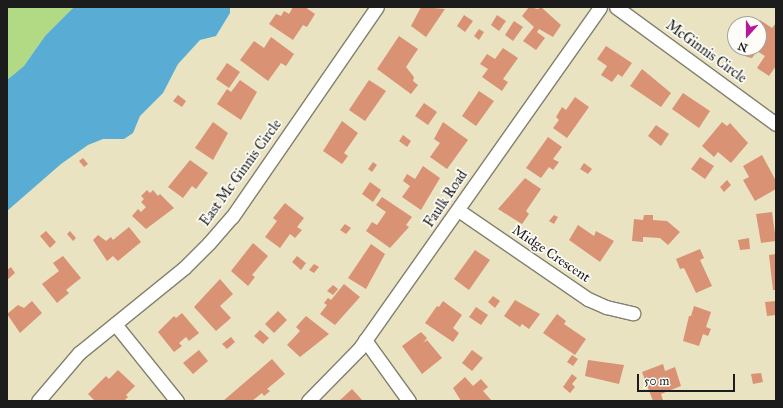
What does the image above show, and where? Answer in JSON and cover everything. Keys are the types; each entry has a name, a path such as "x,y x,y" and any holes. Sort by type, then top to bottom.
{"street":[{"name":"East Mc Ginnis Circle","path":"38,401 79,353 184,268 232,217 377,7"},
{"name":"Faulk Road","path":"308,401 334,376 365,340 458,210 537,94 600,7"},
{"name":"McGinnis Circle","path":"616,7 776,124"},
{"name":"Midge Crescent","path":"458,210 588,299 606,307 633,313"},
{"path":"115,324 177,401"},
{"path":"365,340 410,401"}],"green space":[{"path":"7,7 74,7 45,36 24,66 7,80"}],"water":[{"path":"74,7 230,7 230,13 216,36 200,40 178,64 163,93 140,116 133,133 124,139 103,139 88,145 61,164 7,211 7,80 24,66 45,36"}],"building":[{"path":"293,7 305,7 315,14 307,27 303,25 293,40 269,24 276,14 281,16 284,11 289,14"},
{"path":"421,7 445,9 426,37 411,26"},
{"path":"529,7 538,9 541,7 561,25 553,37 539,29 537,32 545,38 536,50 523,41 534,27 522,16"},
{"path":"464,15 473,21 465,32 457,26"},
{"path":"497,15 506,21 499,31 491,25"},
{"path":"514,21 523,27 513,41 505,35"},
{"path":"776,23 776,66 769,76 757,68 765,56 767,56 767,25 772,28"},
{"path":"479,29 484,32 479,40 474,36"},
{"path":"399,36 418,49 406,67 414,77 413,81 418,85 411,94 377,69"},
{"path":"271,37 294,54 286,66 281,63 268,81 240,60 254,41 264,48"},
{"path":"606,46 632,63 622,77 618,74 612,82 601,75 607,66 597,59"},
{"path":"503,48 518,58 503,79 508,82 502,91 482,77 488,69 480,64 487,54 495,59"},
{"path":"227,63 240,72 229,88 216,79"},
{"path":"642,69 671,93 661,107 630,86"},
{"path":"240,80 257,92 241,120 217,104 227,89 231,92"},
{"path":"369,80 386,91 365,121 349,110"},
{"path":"479,91 494,101 476,126 462,116"},
{"path":"683,93 710,111 699,128 672,109"},
{"path":"178,95 186,101 182,107 173,101"},
{"path":"575,97 589,107 567,138 553,128 559,120 556,117 562,107 566,110"},
{"path":"424,103 437,112 428,125 415,116"},
{"path":"342,121 358,133 344,153 348,156 342,164 323,151"},
{"path":"213,122 228,133 213,160 195,148"},
{"path":"443,122 468,140 447,169 430,157 440,143 434,139"},
{"path":"722,122 727,126 730,123 748,143 731,163 718,152 714,157 702,146"},
{"path":"656,125 669,134 661,146 648,136"},
{"path":"403,135 411,141 407,147 399,141"},
{"path":"548,137 562,147 553,159 559,162 553,170 549,167 541,178 526,168"},
{"path":"762,155 776,181 776,189 755,201 743,180 749,177 743,166"},
{"path":"700,157 714,166 705,179 691,169"},
{"path":"83,158 88,164 84,167 79,161"},
{"path":"190,160 208,173 196,189 192,186 183,198 168,187"},
{"path":"373,162 377,165 372,172 368,169"},
{"path":"584,163 592,169 588,174 580,169"},
{"path":"423,166 440,178 421,210 402,197 410,186 403,181 407,174 415,179"},
{"path":"525,178 541,189 526,211 529,214 522,224 498,209"},
{"path":"727,180 731,185 724,192 720,187"},
{"path":"370,182 381,190 373,202 362,194"},
{"path":"147,190 150,193 153,190 158,196 160,194 174,208 146,229 132,216 138,209 141,212 146,207 141,202 144,199 141,196"},
{"path":"382,197 412,217 406,225 409,227 390,248 366,231 372,222 377,225 386,212 376,205"},
{"path":"285,203 304,218 297,227 302,230 295,238 290,234 280,248 265,237 277,221 273,218"},
{"path":"772,212 776,241 761,243 756,214"},
{"path":"554,215 558,217 554,224 549,221"},
{"path":"644,215 653,215 653,220 667,221 680,232 668,245 660,238 643,237 643,242 632,241 634,219 643,220"},
{"path":"345,224 351,228 346,234 340,230"},
{"path":"578,225 594,236 596,231 614,241 600,262 569,240"},
{"path":"129,227 141,242 118,261 113,256 107,261 93,240 98,235 106,241 111,237 113,240"},
{"path":"46,231 56,242 50,248 40,236"},
{"path":"70,231 76,238 73,241 67,234"},
{"path":"749,238 750,249 740,250 738,240"},
{"path":"253,243 268,256 252,275 255,277 248,286 231,271"},
{"path":"371,244 385,254 366,289 348,278"},
{"path":"700,249 704,258 700,260 712,286 696,293 684,268 680,269 676,259"},
{"path":"475,250 490,260 469,290 454,279"},
{"path":"776,254 776,290 773,290 769,255"},
{"path":"63,256 81,278 66,290 69,293 57,303 42,284 59,271 53,263"},
{"path":"297,256 306,263 301,270 292,262"},
{"path":"314,264 319,267 314,273 309,270"},
{"path":"11,267 15,273 7,280 7,270"},
{"path":"220,279 233,294 220,306 231,318 216,331 194,307"},
{"path":"344,284 360,297 335,325 320,314 327,305 324,303 328,298 331,300"},
{"path":"333,285 338,289 333,295 327,291"},
{"path":"493,296 500,301 495,308 488,302"},
{"path":"515,300 540,314 529,329 522,324 520,327 504,316"},
{"path":"32,301 42,313 20,333 7,314 18,305 24,308"},
{"path":"443,301 462,315 453,328 459,333 453,342 425,323 437,306 439,307"},
{"path":"776,301 776,315 767,316 765,302"},
{"path":"694,306 711,312 706,327 711,329 708,336 703,334 699,346 683,341 689,316 691,316"},
{"path":"476,307 488,315 481,325 469,317"},
{"path":"278,311 287,320 274,333 265,324"},
{"path":"182,313 199,333 189,341 186,337 179,343 182,346 174,352 158,332 174,316 176,318"},
{"path":"557,314 566,321 564,324 586,339 575,355 543,333"},
{"path":"306,316 329,334 300,357 287,345 300,331 296,327"},
{"path":"260,330 269,338 263,344 254,336"},
{"path":"421,332 427,338 423,343 427,340 442,358 422,374 402,346"},
{"path":"231,337 235,342 227,349 222,344"},
{"path":"199,350 208,361 193,374 183,363"},
{"path":"472,350 483,358 472,371 462,363"},
{"path":"572,355 578,359 573,366 567,362"},
{"path":"272,359 285,374 267,389 270,391 264,396 262,393 252,401 223,401"},
{"path":"588,360 624,365 619,384 585,376"},
{"path":"663,364 665,371 675,367 681,386 661,394 663,400 653,401 642,372"},
{"path":"118,370 135,386 126,395 128,397 124,401 95,401 88,394 106,376 109,379"},
{"path":"761,373 763,382 753,384 751,374"},
{"path":"572,374 577,378 572,384 575,387 570,393 563,387"},
{"path":"465,377 473,386 481,379 488,387 483,391 492,401 461,401 453,388"},
{"path":"352,389 363,401 339,401"}]}
